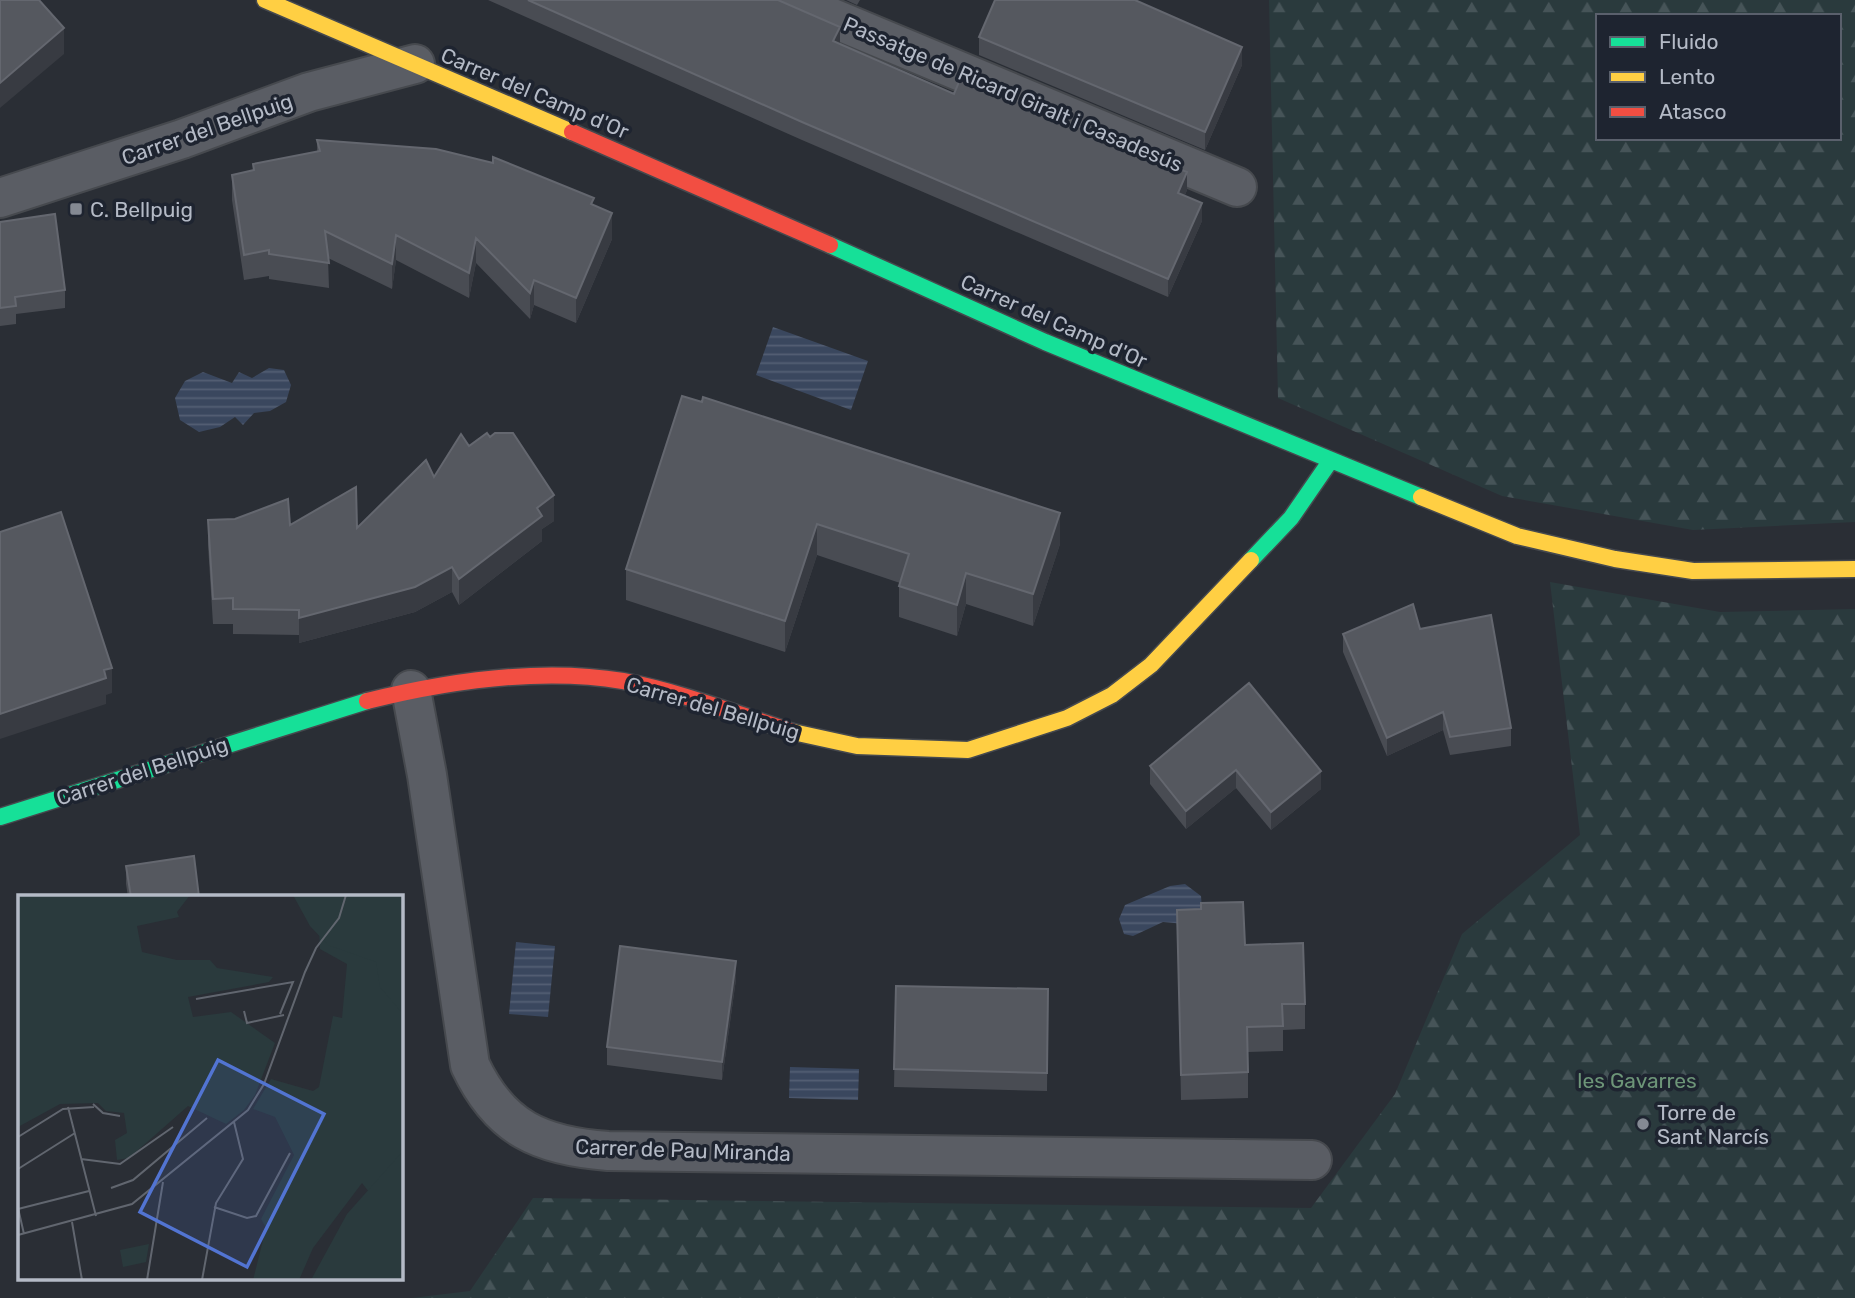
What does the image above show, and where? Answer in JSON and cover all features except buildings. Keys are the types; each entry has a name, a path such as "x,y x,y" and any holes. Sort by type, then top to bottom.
{"street":[{"name":"Carrer del Camp d'Or","path":"265,0 727,198 1045,342 1517,536 1615,559 1693,571 1855,569"},
{"name":"Passatge de Ricard Giralt i Casadesús","path":"789,0 1237,187"},
{"name":"Carrer del Bellpuig","path":"0,198 183,139 309,92 415,64"},
{"name":"Carrer del Bellpuig","path":"0,817 337,708 411,690 488,680 552,677 621,681 677,694 796,733 857,746 968,750 1019,736 1067,718 1112,695 1152,665 1291,518 1331,460"},
{"name":"Carrer de Pau Miranda","path":"411,690 427,775 470,1065 481,1089 500,1113 532,1136 570,1148 608,1151 1312,1160"}],"green space":[{"path":"1269,0 1855,0 1855,522 1693,530 1502,496 1278,398"},
{"name":"les Gavarres","path":"1550,582 1720,612 1855,609 1855,1298 412,1298 470,1291 533,1198 1311,1208 1395,1094 1462,934 1580,835"}],"water":[{"path":"773,327 868,361 851,410 756,375"},
{"path":"269,368 284,370 291,385 286,402 270,411 254,413 243,425 235,417 220,427 199,432 180,420 175,398 185,381 203,372 232,383 239,372 252,378"},
{"path":"1185,884 1201,896 1202,909 1185,924 1163,922 1133,936 1124,934 1119,919 1125,905 1170,886"},
{"path":"516,942 555,946 548,1017 509,1014"},
{"path":"790,1067 859,1069 858,1100 789,1098"}],"traffic: fast":[{"path":"830,245 1045,342 1421,497"},
{"path":"1251,560 1291,518 1331,460"},
{"path":"0,817 367,701"}],"traffic: slow":[{"path":"265,0 572,132"},
{"path":"1421,497 1517,536 1615,559 1693,571 1855,569"},
{"path":"793,732 857,746 968,750 1067,718 1112,695 1151,665 1251,560"}],"traffic: jam":[{"path":"572,132 830,245"},
{"path":"367,701 430,687 494,678 559,675 591,677 666,691 793,732"}],"place":[{"name":"C. Bellpuig","path":"76,209"},
{"name":"Torre de Sant Narcís","path":"1643,1124"}]}
